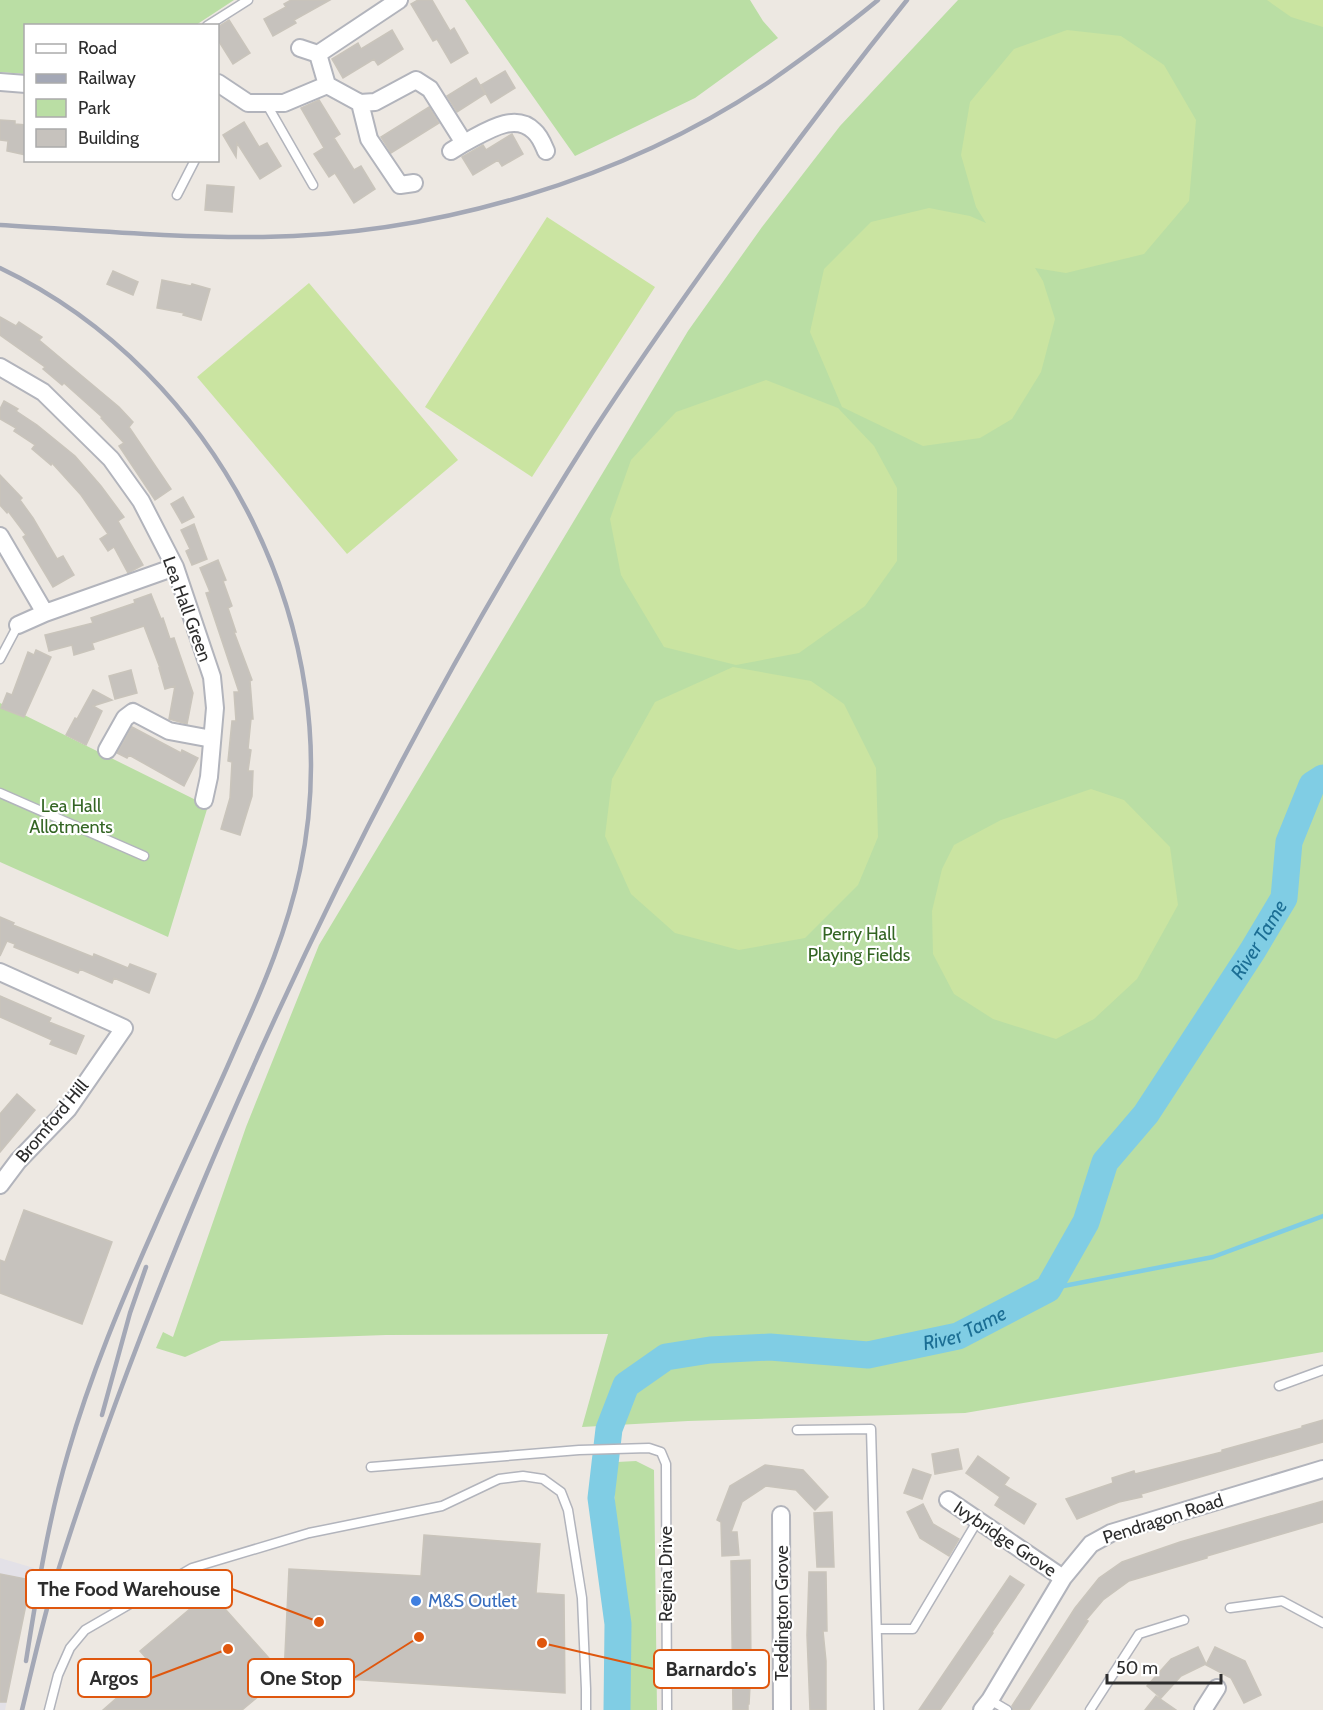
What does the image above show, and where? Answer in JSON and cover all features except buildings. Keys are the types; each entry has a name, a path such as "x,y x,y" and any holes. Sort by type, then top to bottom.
{"street":[{"path":"318,54 399,0"},
{"path":"300,48 318,54"},
{"path":"318,54 327,85 360,103 375,102 417,80 430,90 458,147 503,124 512,123 524,124 534,130 546,151"},
{"path":"0,82 24,84"},
{"path":"219,84 248,103 284,103 327,85"},
{"path":"360,103 369,139 393,176 400,185 414,183"},
{"name":"Lea Hall Green","path":"0,367 43,392 111,459 141,501 175,567 212,677 215,708 209,777 204,800"},
{"path":"0,536 45,613"},
{"path":"18,625 45,613 175,567"},
{"path":"107,750 125,718 133,712 169,731 212,739"},
{"name":"Bromford Hill","path":"0,972 124,1028 68,1108 18,1161 0,1185"},
{"name":"Pendragon Road","path":"986,1705 1063,1578 1091,1544 1111,1533 1323,1470"},
{"name":"Ivybridge Grove","path":"948,1500 1063,1578"},
{"name":"Teddington Grove","path":"781,1515 782,1710"},
{"path":"1203,1710 1217,1688"}],"lane":[{"path":"210,24 248,0"},
{"path":"266,103 313,185"},
{"path":"177,195 194,162"},
{"path":"0,659 18,625"},
{"path":"0,793 144,856"},
{"path":"1279,1386 1323,1370"},
{"path":"797,1430 871,1429 879,1710"},
{"name":"Regina Drive","path":"371,1467 592,1450 649,1448 661,1452 666,1464 667,1710"},
{"path":"49,1710 58,1675 70,1648 85,1630 192,1568 309,1533 442,1506 499,1479 523,1476 543,1479 561,1492 568,1510 582,1598 586,1710"},
{"path":"876,1629 913,1629 978,1520"},
{"path":"1230,1608 1282,1600 1323,1623"},
{"path":"1090,1710 1139,1634 1184,1620"},
{"path":"986,1705 1006,1710"}],"shaded area":[{"path":"0,1558 34,1568 5,1710 0,1710"}],"green space":[{"path":"0,0 234,0 198,24 24,24 24,74 0,72"},
{"path":"465,0 750,0 763,21 778,38 695,98 575,156"},
{"name":"Perry Hall Playing Fields","path":"958,0 1323,0 1323,1352 965,1413 688,1421 582,1427 608,1334 386,1335 221,1341 185,1357 156,1348 163,1332 173,1337 246,1127 319,945 688,331 762,227 840,126"},
{"path":"1267,0 1323,0 1323,27 1291,17"},
{"path":"1067,30 1121,36 1164,65 1196,120 1189,201 1144,254 1066,273 1035,268 1043,281 1055,319 1041,372 1012,419 980,438 923,446 842,407 810,332 824,269 871,222 929,208 970,216 986,223 976,207 961,155 970,102 1014,49"},
{"path":"547,217 655,287 532,477 425,407"},
{"path":"309,283 458,460 347,554 197,377"},
{"path":"766,380 838,408 874,446 897,488 897,561 865,606 799,653 736,665 664,647 621,575 610,519 631,460 676,412"},
{"path":"733,667 811,681 844,704 876,768 878,837 858,885 805,938 739,950 675,933 631,894 605,836 612,779 655,702"},
{"name":"Lea Hall Allotments","path":"0,703 208,806 168,937 0,862"},
{"path":"1091,789 1124,800 1170,847 1178,905 1137,979 1094,1019 1056,1039 993,1019 954,994 933,954 932,911 942,869 954,845 1001,820"},
{"path":"636,1461 654,1470 657,1710 628,1710 629,1681 622,1561 614,1505 617,1462"}],"waterway":[{"name":"River Tame","path":"617,1710 618,1624 601,1498 609,1429 626,1385 666,1357 710,1350 770,1347 868,1355 958,1336 1048,1289 1086,1222 1105,1162 1146,1114 1253,950 1284,898 1289,842 1312,785 1323,778"},
{"path":"1048,1289 1213,1257 1323,1216"}],"railway":[{"path":"0,225 164,235 263,237 329,234 395,226 462,213 527,195 591,173 654,147 713,116 769,82 878,0"},
{"path":"22,1710 49,1602 71,1530 110,1418 153,1306 261,1049 303,958 392,779 488,604 539,518 634,369 756,197 907,0"},
{"path":"0,268 78,314 146,372 205,441 251,519 285,602 305,690 311,780 300,870 274,957 107,1338 77,1424 49,1531 26,1661"},
{"path":"102,1415 130,1313 146,1267"}],"place":[{"name":"M&S Outlet","path":"416,1601"},
{"name":"The Food Warehouse","path":"319,1622"},
{"name":"One Stop","path":"419,1637"},
{"name":"Barnardo's","path":"542,1643"},
{"name":"Argos","path":"228,1649"}]}
